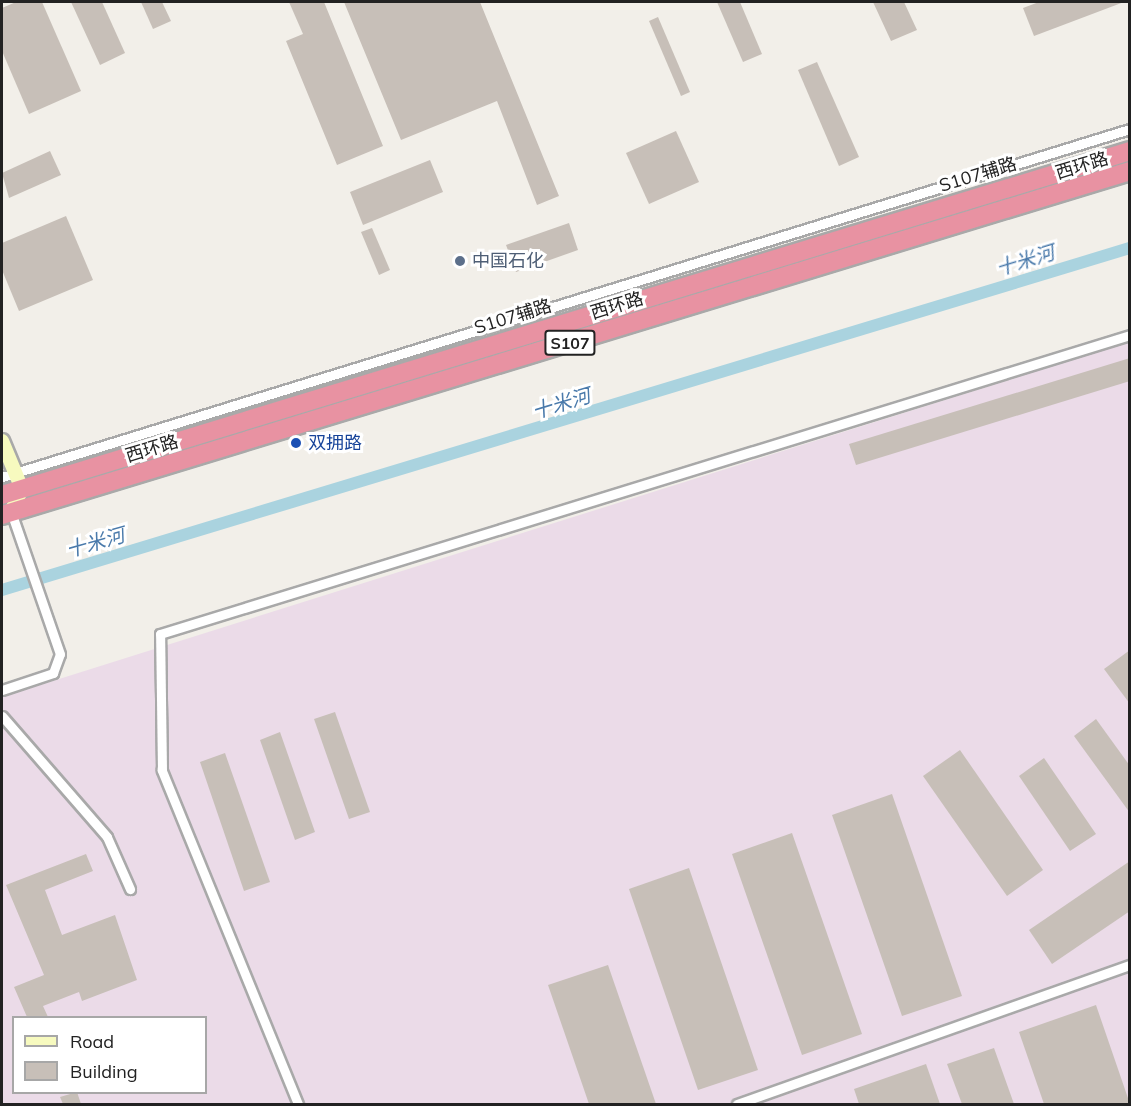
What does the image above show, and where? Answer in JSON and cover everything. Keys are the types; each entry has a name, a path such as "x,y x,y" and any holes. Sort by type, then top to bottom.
{"highway":[{"name":"西环路","path":"7,487 1130,151"},
{"name":"西环路","path":"6,513 1130,171"}],"main road":[{"path":"2,441 7,487 6,513"},
{"path":"6,513 7,487"}],"street":[{"name":"S107辅路","path":"7,487 1130,129"},
{"path":"298,1104 162,770 160,634 1130,335"},
{"path":"2,690 58,667 60,654 21,546 6,513"},
{"path":"2,716 107,837 130,888"},
{"path":"737,1104 1130,965"}],"shaded area":[{"path":"1129,342 1129,1104 2,1104 2,697"}],"building":[{"path":"16,2 42,2 81,91 29,114 2,51 2,8"},
{"path":"71,2 102,2 125,53 100,65"},
{"path":"141,2 162,2 171,21 153,29"},
{"path":"289,2 324,2 383,146 337,165 286,41 303,34"},
{"path":"344,2 480,2 559,196 537,205 497,101 401,140"},
{"path":"717,2 740,2 762,54 743,62"},
{"path":"873,2 904,2 917,30 891,41"},
{"path":"1039,2 1124,2 1034,36 1023,8"},
{"path":"658,17 690,92 681,96 649,21"},
{"path":"817,62 859,157 839,166 798,70"},
{"path":"676,131 699,182 649,204 626,153"},
{"path":"50,151 61,175 9,198 2,173"},
{"path":"430,160 443,192 363,225 350,192"},
{"path":"66,216 93,280 19,311 2,270 2,243"},
{"path":"569,223 578,250 516,272 506,245"},
{"path":"372,228 390,270 379,275 361,232"},
{"path":"1130,358 1130,381 856,465 849,444"},
{"path":"1130,650 1130,704 1104,669"},
{"path":"335,712 370,812 349,819 314,719"},
{"path":"1096,719 1130,766 1130,813 1074,736"},
{"path":"280,732 315,832 295,840 260,740"},
{"path":"960,750 1043,870 1007,896 923,776"},
{"path":"225,753 270,882 244,891 200,762"},
{"path":"1044,758 1096,834 1070,851 1019,776"},
{"path":"892,794 962,996 902,1016 832,815"},
{"path":"792,833 862,1034 802,1055 732,854"},
{"path":"86,854 93,871 45,890 62,935 115,915 137,980 82,1001 79,992 43,1006 48,1016 27,1016 14,987 44,975 6,885"},
{"path":"1130,861 1130,911 1052,964 1029,930"},
{"path":"689,868 758,1070 698,1090 629,889"},
{"path":"608,965 656,1104 589,1104 548,985"},
{"path":"1096,1005 1130,1104 1044,1104 1019,1032"},
{"path":"994,1048 1014,1104 962,1104 947,1064"},
{"path":"926,1064 940,1104 859,1104 854,1089"},
{"path":"78,1094 81,1104 63,1104 60,1097"}],"waterway":[{"name":"十米河","path":"2,590 1130,248"}],"place":[{"name":"中国石化","path":"460,261"},
{"name":"双拥路","path":"296,443"}]}
